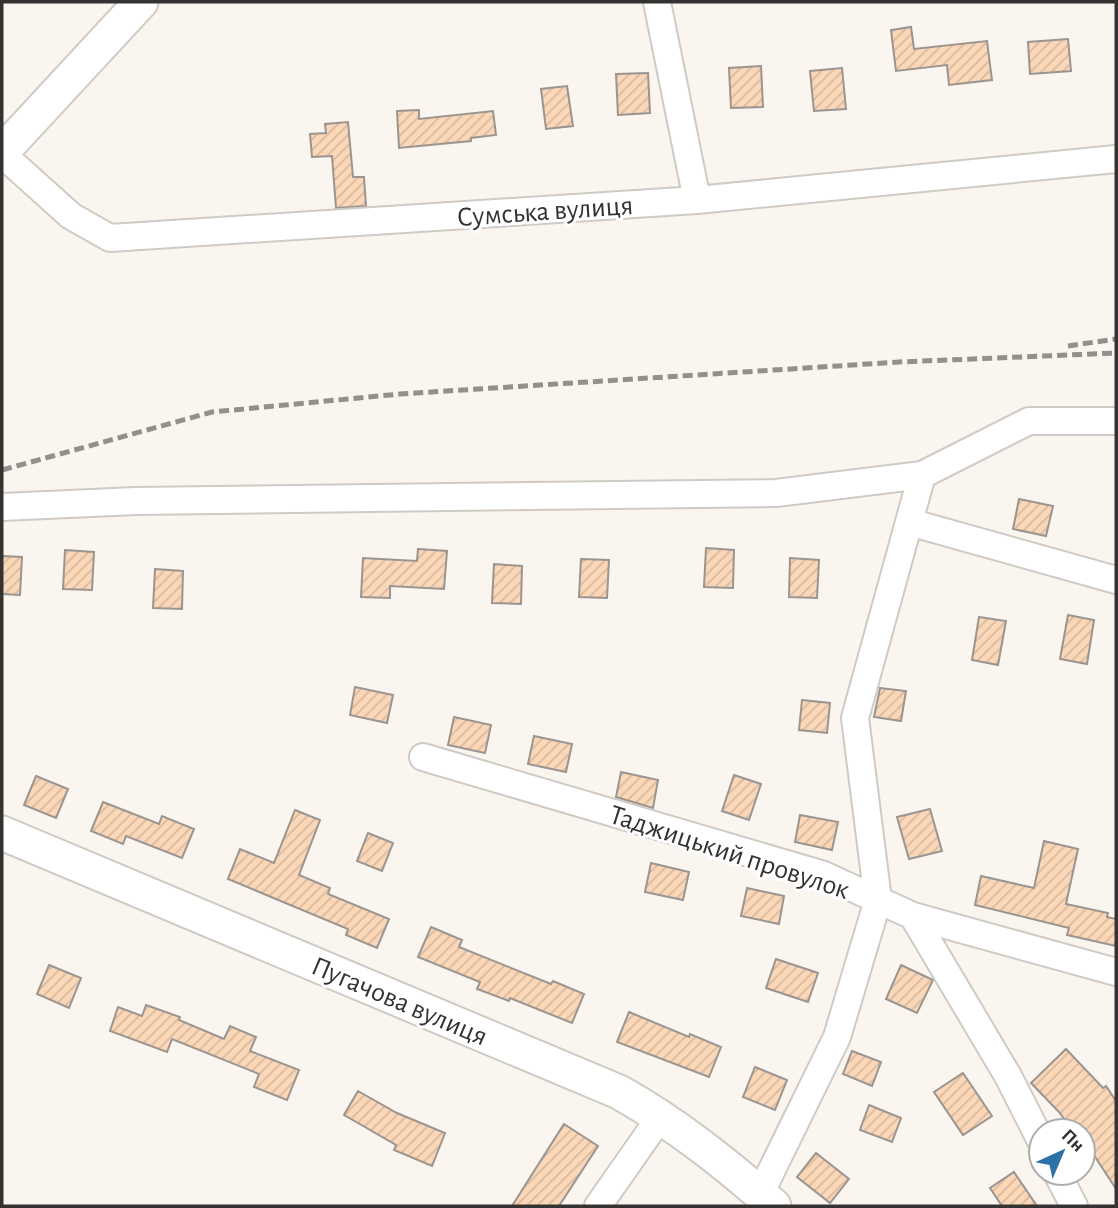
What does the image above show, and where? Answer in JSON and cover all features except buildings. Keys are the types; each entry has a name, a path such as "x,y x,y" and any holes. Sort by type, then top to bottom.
{"street":[{"path":"2,153 141,2"},
{"path":"657,2 697,200"},
{"name":"Сумська вулиця","path":"2,153 71,216 110,238 697,200 1116,159"},
{"path":"2,507 135,501 776,493 922,475 1029,421 1116,421"},
{"path":"767,1200 837,1037 878,900 855,718 922,475"},
{"path":"909,522 1116,580"},
{"name":"Таджицький провулок","path":"423,758 824,876 913,916 1116,972"},
{"name":"Пугачова вулиця","path":"2,833 619,1091 696,1140 767,1200"},
{"path":"913,916 1008,1076 1029,1117"},
{"path":"598,1206 660,1116"},
{"path":"1065,1187 1074,1206"}],"railway":[{"path":"1068,346 1116,339"},
{"path":"2,470 212,412 400,394 899,362 1116,353"}]}
